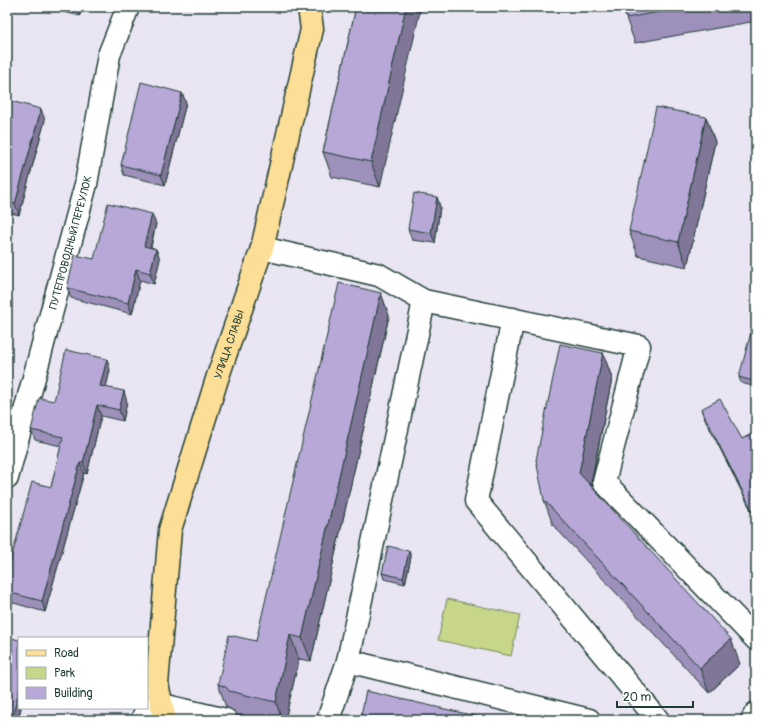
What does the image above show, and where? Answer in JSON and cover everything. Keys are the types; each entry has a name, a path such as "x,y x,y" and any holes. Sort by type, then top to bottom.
{"main road":[{"name":"УЛИЦА СЛАВЫ","path":"164,712 157,684 170,530 217,379 262,248 312,29 309,7"}],"street":[{"name":"ПУТЕПРОВОДНЫЙ ПЕРЕУЛОК","path":"7,478 86,184 109,55 128,7"},
{"path":"262,248 379,275 424,301 639,346 604,482 756,639"},
{"path":"328,720 348,661 424,301"},
{"path":"513,319 476,501 658,720"},
{"path":"348,661 589,720"},
{"path":"148,706 157,684"},
{"path":"142,720 147,709"},
{"path":"164,712 226,720"},
{"path":"752,720 756,713"}],"green space":[{"path":"447,599 520,615 511,656 438,640"}],"building":[{"path":"356,7 406,7 371,162 323,152"},
{"path":"623,7 687,7 626,18"},
{"path":"141,82 182,93 161,175 121,165"},
{"path":"7,100 41,109 15,204 7,202"},
{"path":"656,107 706,117 678,242 629,231"},
{"path":"414,193 437,197 431,233 408,229"},
{"path":"108,203 152,214 144,246 156,249 150,273 136,269 128,303 67,288 75,255 94,259"},
{"path":"339,283 381,293 302,638 290,635 276,702 229,691 226,687 218,684 229,635 256,641"},
{"path":"751,332 756,333 756,382 739,377"},
{"path":"560,344 603,353 579,473 731,639 700,668 544,500 536,460"},
{"path":"66,350 107,359 100,386 124,391 119,410 97,405 83,463 80,463 42,601 7,592 7,574 32,482 51,487 63,437 31,430 39,398 54,401"},
{"path":"720,399 742,439 756,432 756,518 701,409"},
{"path":"388,546 409,551 403,578 382,573"},
{"path":"7,637 18,640 18,693 13,715 7,714"},
{"path":"366,691 493,720 360,720"},
{"path":"336,715 359,720 335,720"}]}
